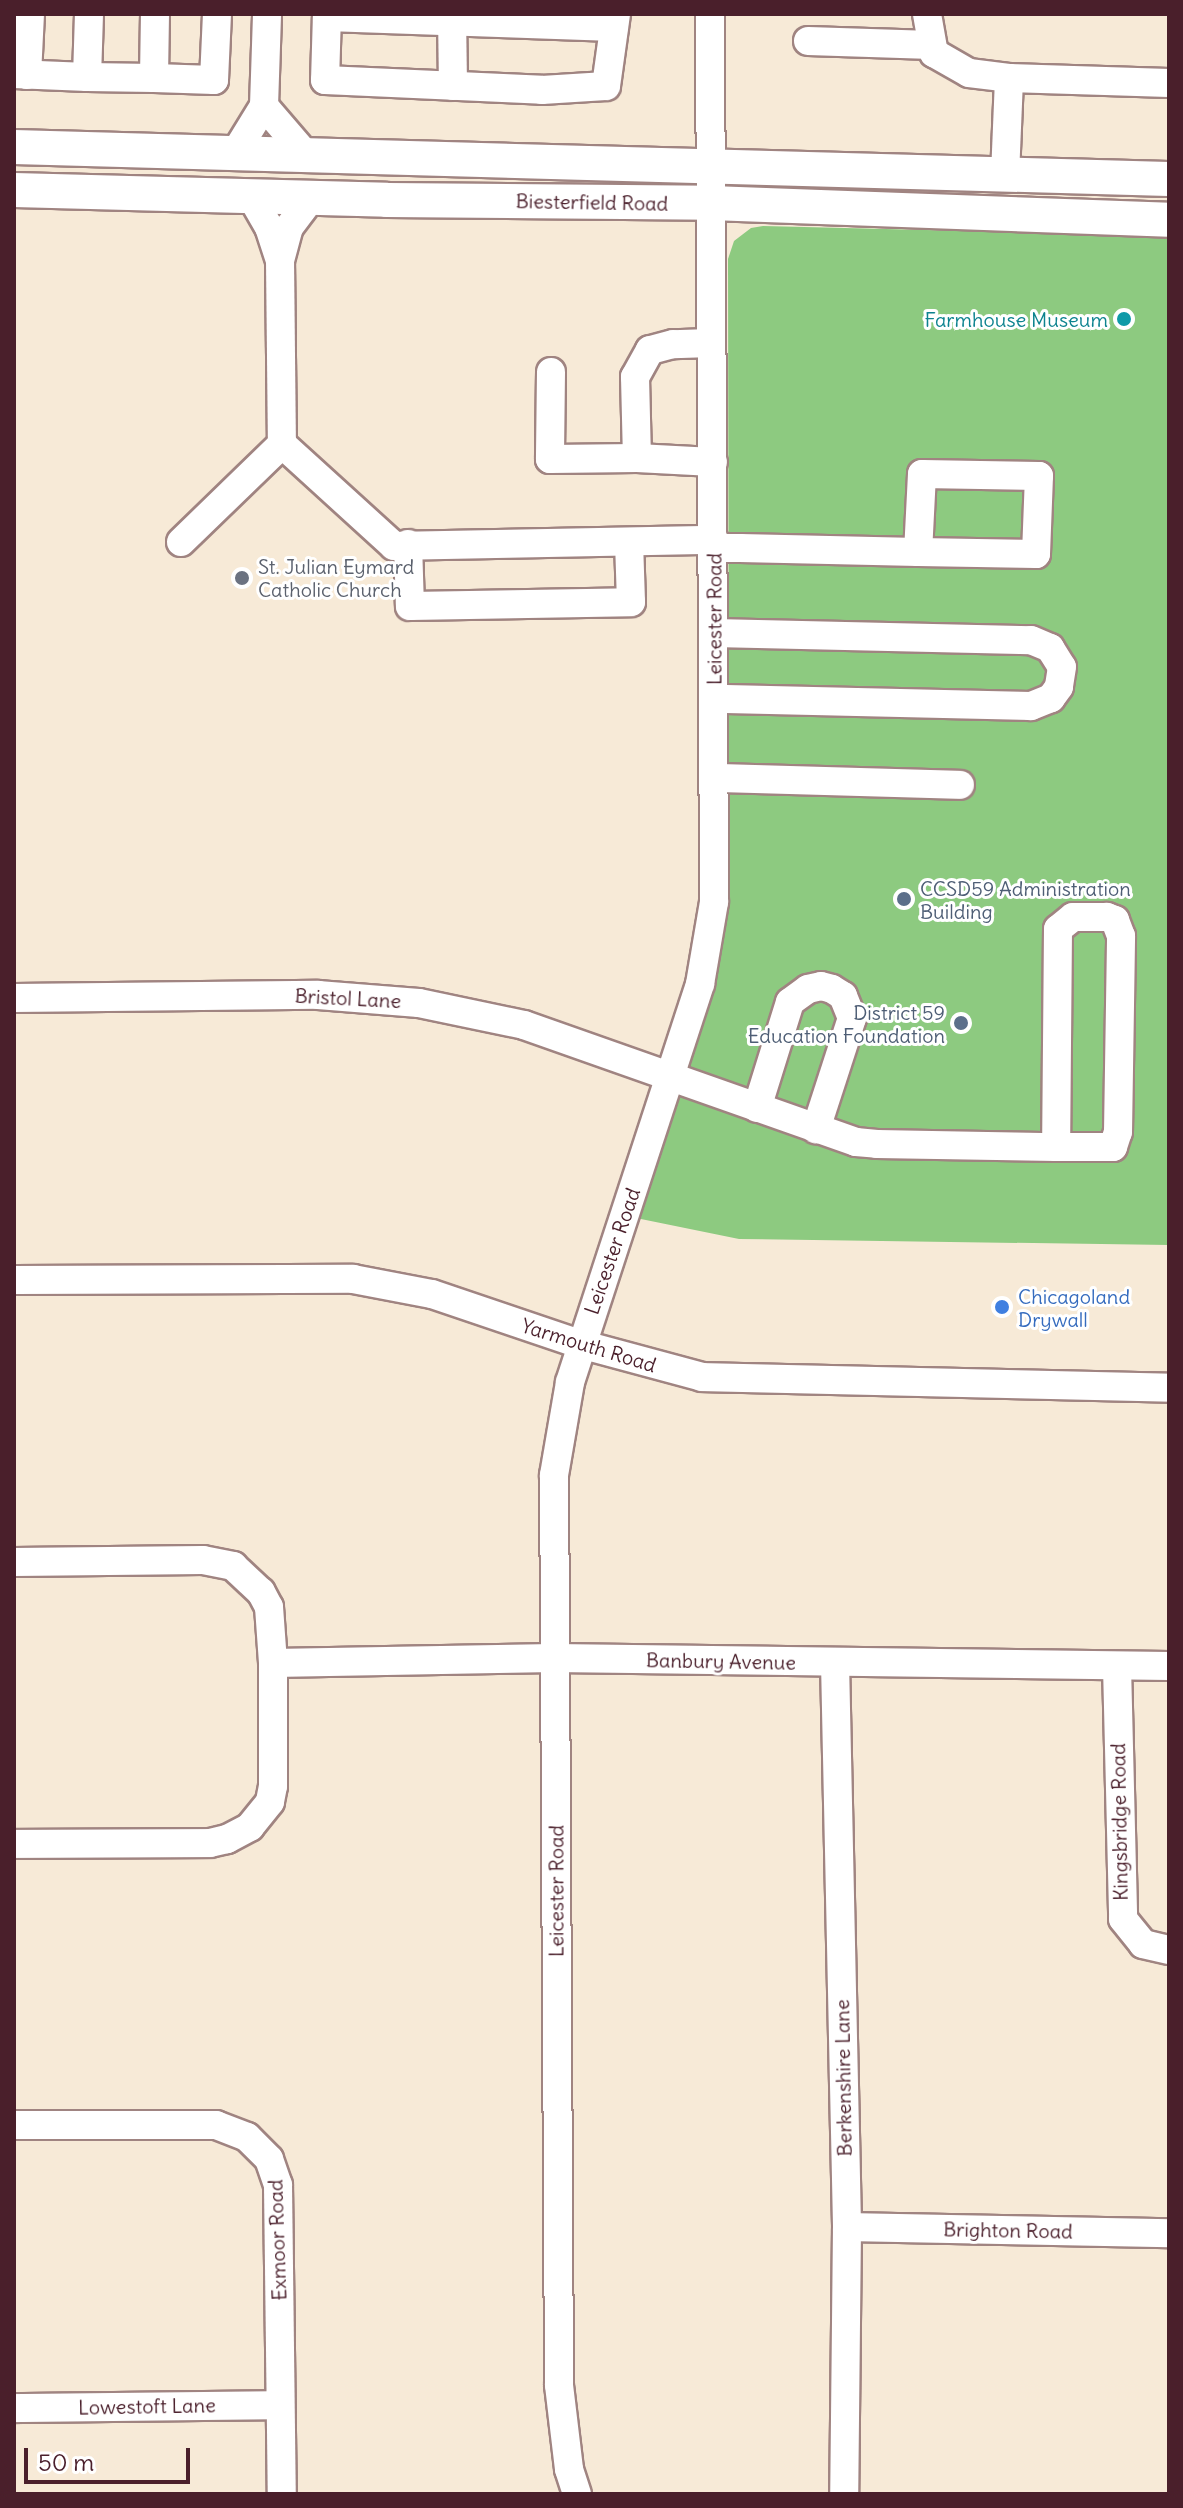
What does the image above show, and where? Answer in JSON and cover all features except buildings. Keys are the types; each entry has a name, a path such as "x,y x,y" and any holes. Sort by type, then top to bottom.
{"main road":[{"name":"Biesterfield Road","path":"14,147 1169,179"},
{"name":"Biesterfield Road","path":"14,190 311,198 711,203 1169,220"}],"street":[{"path":"30,14 21,75 214,80 217,14"},
{"path":"87,77 89,14"},
{"path":"154,78 155,14"},
{"path":"235,153 264,106 267,14"},
{"name":"Leicester Road","path":"577,2494 567,2455 559,2385 554,1475 570,1382 580,1344 700,984 714,902 716,778 710,14"},
{"path":"927,14 934,53 969,73 1009,78 1169,83"},
{"path":"327,16 452,17 615,20 606,86 542,90 325,80 327,16"},
{"path":"452,17 453,86"},
{"path":"808,41 932,45"},
{"path":"1005,175 1009,78"},
{"path":"264,106 306,155"},
{"path":"251,196 269,227 280,260"},
{"path":"181,542 282,444 280,260 289,227 311,198"},
{"path":"637,458 635,377 650,350 673,344 711,343"},
{"path":"551,372 550,459 637,458 713,462"},
{"path":"282,444 394,546 714,544 918,552 1036,554 1039,476 922,474 918,552"},
{"path":"408,544 410,606 631,602 629,543"},
{"path":"714,633 1031,640 1050,648 1062,667 1059,687 1051,698 1031,706 715,699"},
{"path":"716,778 960,785"},
{"name":"Bristol Lane","path":"14,998 318,995 389,999 474,1012 524,1025 816,1129 877,1144 1056,1147 1113,1147 1118,1132 1121,936 1115,920 1107,917 1073,917 1058,929 1056,1147"},
{"path":"757,1108 790,1002 808,989 821,986 832,989 843,996 852,1018 816,1129"},
{"name":"Yarmouth Road","path":"14,1280 323,1277 385,1282 580,1344 681,1372 721,1378 1169,1388"},
{"path":"14,1562 203,1560 233,1566 261,1592 269,1607 273,1663 273,1786 270,1802 250,1827 227,1839 210,1843 14,1844"},
{"name":"Banbury Avenue","path":"273,1663 554,1658 1169,1666"},
{"name":"Berkenshire Lane","path":"835,1662 847,2227 844,2494"},
{"name":"Kingsbridge Road","path":"1117,1666 1123,1919 1143,1944 1169,1950"},
{"name":"Exmoor Road","path":"14,2125 216,2125 247,2137 262,2150 278,2185 282,2494"},
{"name":"Brighton Road","path":"847,2227 1169,2233"},
{"name":"Lowestoft Lane","path":"14,2408 280,2405"}],"green space":[{"path":"751,228 1169,236 1169,1245 739,1239 636,1218 715,988 724,937 729,832 728,259 734,241"}],"place":[{"name":"Farmhouse Museum","path":"1124,319"},
{"name":"St. Julian Eymard Catholic Church","path":"242,578"},
{"name":"CCSD59 Administration Building","path":"904,899"},
{"name":"District 59 Education Foundation","path":"961,1023"},
{"name":"Chicagoland Drywall","path":"1002,1307"}]}
